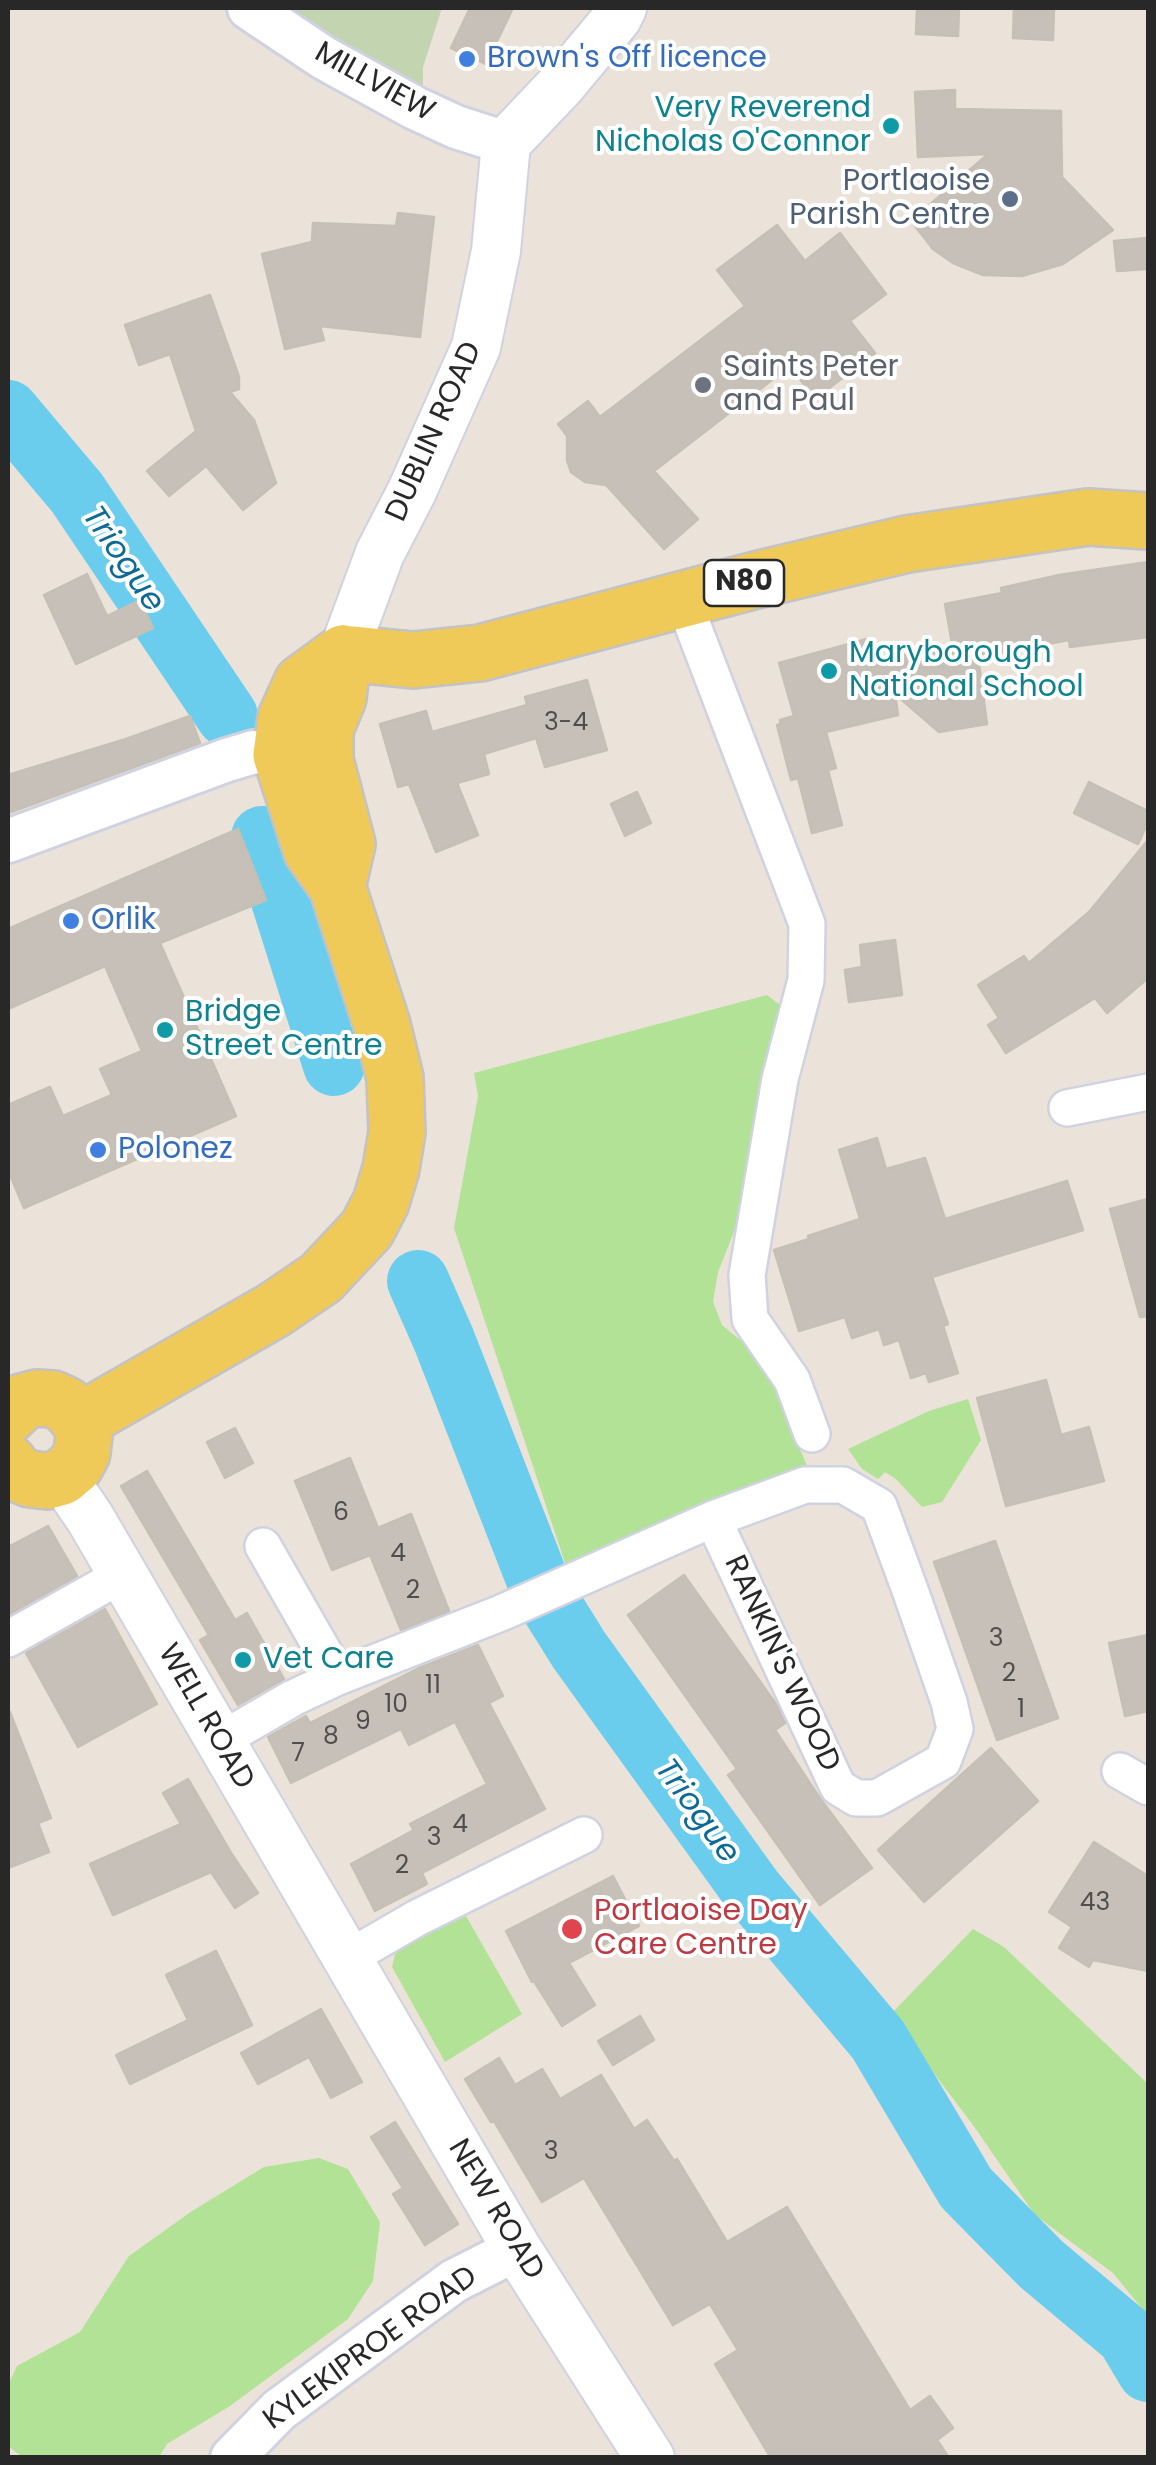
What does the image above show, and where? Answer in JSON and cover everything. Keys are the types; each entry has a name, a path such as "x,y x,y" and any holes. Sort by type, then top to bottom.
{"main road":[{"path":"506,142 562,84 622,8"},
{"name":"DUBLIN ROAD","path":"344,653 380,553 476,347 496,252 506,142"},
{"name":"N80","path":"344,653 413,660 480,653 907,544 1088,518 1148,521"},
{"path":"80,1420 274,1310 322,1278 367,1229 381,1202 397,1132 395,1078 382,1025 337,886 254,755 286,718 302,683 344,653"},
{"path":"337,886 347,844 325,760 325,728 338,698 344,653"},
{"path":"8,1462 16,1473 30,1479 48,1481 62,1477 82,1454 84,1435 80,1420 66,1405 53,1399 12,1400"},
{"name":"WELL ROAD","path":"62,1477 90,1518 348,1958"},
{"name":"NEW ROAD","path":"348,1958 517,2250 650,2458"}],"street":[{"name":"MILLVIEW","path":"249,8 324,58 415,108 456,127 506,142"},
{"path":"682,600 807,924 806,980 780,1079 748,1275 750,1319 792,1380 812,1434"},
{"path":"8,841 254,755"},
{"path":"1067,1108 1148,1092"},
{"name":"RANKIN'S WOOD","path":"219,1741 338,1677 500,1613 713,1519 805,1485 843,1485 879,1506 948,1702 954,1730 943,1760 877,1798 856,1798 838,1787 713,1519"},
{"path":"263,1546 338,1677"},
{"path":"8,1639 122,1575"},
{"path":"348,1958 417,1918 584,1835"},
{"name":"KYLEKIPROE ROAD","path":"232,2458 278,2410 454,2281 517,2250"}],"green space":[{"path":"273,8 442,8 423,67 423,94"},
{"path":"767,995 780,1005 734,1232 718,1272 713,1302 722,1325 762,1358 807,1466 567,1569 454,1228 478,1096 474,1073"},
{"path":"968,1399 981,1440 942,1502 922,1507 885,1472 878,1479 862,1469 848,1449 929,1411"},
{"path":"466,1916 522,2014 445,2062 392,1967 395,1954 404,1946"},
{"path":"973,1929 1004,1947 1148,2084 1148,2316 1113,2273 1035,2215 890,2015"},
{"path":"319,2158 348,2169 380,2222 373,2281 348,2319 230,2406 167,2444 159,2457 22,2457 8,2446 8,2385 17,2366 80,2332 129,2256 264,2167"}],"building":[{"path":"470,8 513,8 486,64 451,48"},
{"path":"917,8 959,8 958,36 916,34"},
{"path":"1014,8 1054,8 1053,40 1013,38"},
{"name":"Portlaoise Parish Centre","path":"955,90 955,109 1061,111 1062,177 1113,230 1063,264 1022,276 983,275 953,263 933,249 911,221 988,154 918,157 915,92"},
{"path":"398,213 434,217 420,337 320,326 324,340 285,349 262,254 312,242 313,223 396,226"},
{"name":"Saints Peter and Paul","path":"777,225 805,261 840,233 886,294 850,321 875,353 815,399 790,366 654,471 698,519 664,549 606,485 585,482 571,472 567,436 558,424 588,401 600,417 745,306 717,270"},
{"path":"1148,238 1148,269 1117,271 1114,241"},
{"path":"210,295 239,377 239,389 230,392 254,420 276,483 243,510 206,466 169,496 147,471 196,431 170,354 139,365 125,325"},
{"path":"1148,562 1148,637 1070,647 1069,640 978,657 987,724 939,732 895,694 898,715 826,732 836,768 828,770 842,825 812,833 798,778 791,780 777,725 780,720 794,716 779,663 867,639 873,659 953,649 945,604 1002,593 1001,588 1059,575"},
{"path":"87,574 107,616 140,600 153,628 76,664 44,595"},
{"path":"587,680 607,750 545,767 536,738 484,754 489,774 457,783 478,835 436,852 409,784 398,787 380,724 426,711 432,732 527,705 525,697"},
{"path":"190,716 200,743 8,813 8,775"},
{"path":"1089,782 1148,811 1148,822 1138,844 1074,813"},
{"path":"637,792 651,823 625,836 611,804"},
{"name":"Bridge Street Centre","path":"238,829 266,900 160,943 236,1116 24,1208 8,1170 8,1105 50,1087 63,1116 112,1095 100,1069 142,1051 105,966 8,1009 8,929"},
{"path":"1148,840 1148,978 1107,1013 1095,998 1006,1053 988,1025 999,1018 978,985 1024,956 1029,963 1089,912"},
{"path":"895,940 902,995 849,1002 845,970 862,967 860,945"},
{"path":"877,1138 886,1169 925,1158 945,1219 1067,1181 1083,1230 932,1277 948,1324 943,1326 958,1373 929,1382 926,1373 911,1378 899,1340 884,1345 879,1329 852,1338 845,1317 799,1331 774,1250 860,1219 839,1150"},
{"path":"1148,1199 1148,1316 1140,1317 1110,1209"},
{"path":"1046,1380 1061,1435 1089,1427 1104,1481 1006,1506 977,1398"},
{"path":"235,1428 253,1463 225,1478 207,1442"},
{"path":"350,1458 378,1528 411,1514 449,1611 401,1630 370,1555 332,1570 295,1481"},
{"path":"147,1471 235,1620 247,1613 284,1679 238,1705 200,1640 209,1635 121,1486"},
{"path":"48,1526 77,1576 8,1615 8,1547"},
{"path":"995,1541 1058,1718 997,1740 934,1562"},
{"path":"684,1575 776,1704 785,1723 775,1730 872,1868 820,1905 728,1775 737,1769 628,1615"},
{"path":"105,1609 157,1704 78,1747 26,1653"},
{"path":"1148,1635 1148,1711 1125,1716 1109,1643"},
{"path":"478,1645 503,1696 489,1703 545,1809 422,1873 427,1884 375,1911 351,1864 414,1830 410,1824 487,1784 455,1722 409,1745 401,1729 291,1783 268,1737 306,1716 310,1723 417,1669"},
{"path":"8,1712 51,1818 38,1823 49,1852 8,1868"},
{"path":"991,1748 1038,1801 924,1902 878,1850"},
{"path":"188,1779 258,1893 235,1908 211,1872 113,1915 90,1864 181,1824 163,1793"},
{"path":"1094,1842 1148,1876 1148,1971 1093,1960 1089,1967 1059,1948 1072,1927 1049,1912"},
{"name":"Portlaoise Day Care Centre","path":"613,1876 639,1926 569,1963 595,2005 562,2026 532,1982 506,1931"},
{"path":"216,1951 252,2025 130,2084 116,2055 188,2020 166,1975"},
{"path":"321,2009 362,2082 331,2098 309,2057 258,2084 241,2053"},
{"path":"640,2016 654,2040 613,2065 598,2041"},
{"path":"499,2058 515,2085 542,2069 560,2099 601,2075 634,2129 647,2120 674,2161 677,2159 727,2242 787,2207 910,2410 930,2396 953,2428 937,2440 949,2458 771,2458 715,2364 738,2350 710,2304 673,2325 584,2178 542,2202 465,2079"},
{"path":"395,2122 458,2224 425,2245 393,2194 403,2188 371,2137"}],"waterway":[{"name":"Triogue","path":"8,411 77,493 227,716"},
{"name":"Triogue","path":"262,837 334,1065"},
{"name":"Triogue","path":"418,1281 541,1589 579,1650 752,1890 878,2040 966,2188 1041,2264 1127,2336 1148,2371"}],"place":[{"name":"Brown's Off licence","path":"467,59"},
{"name":"Very Reverend Nicholas O'Connor","path":"891,126"},
{"name":"Portlaoise Parish Centre","path":"1010,199"},
{"name":"Saints Peter and Paul","path":"703,385"},
{"name":"Maryborough National School","path":"829,671"},
{"name":"Orlik","path":"71,921"},
{"name":"Bridge Street Centre","path":"165,1030"},
{"name":"Polonez","path":"98,1150"},
{"name":"Vet Care","path":"243,1660"},
{"name":"Portlaoise Day Care Centre","path":"572,1929"}]}
